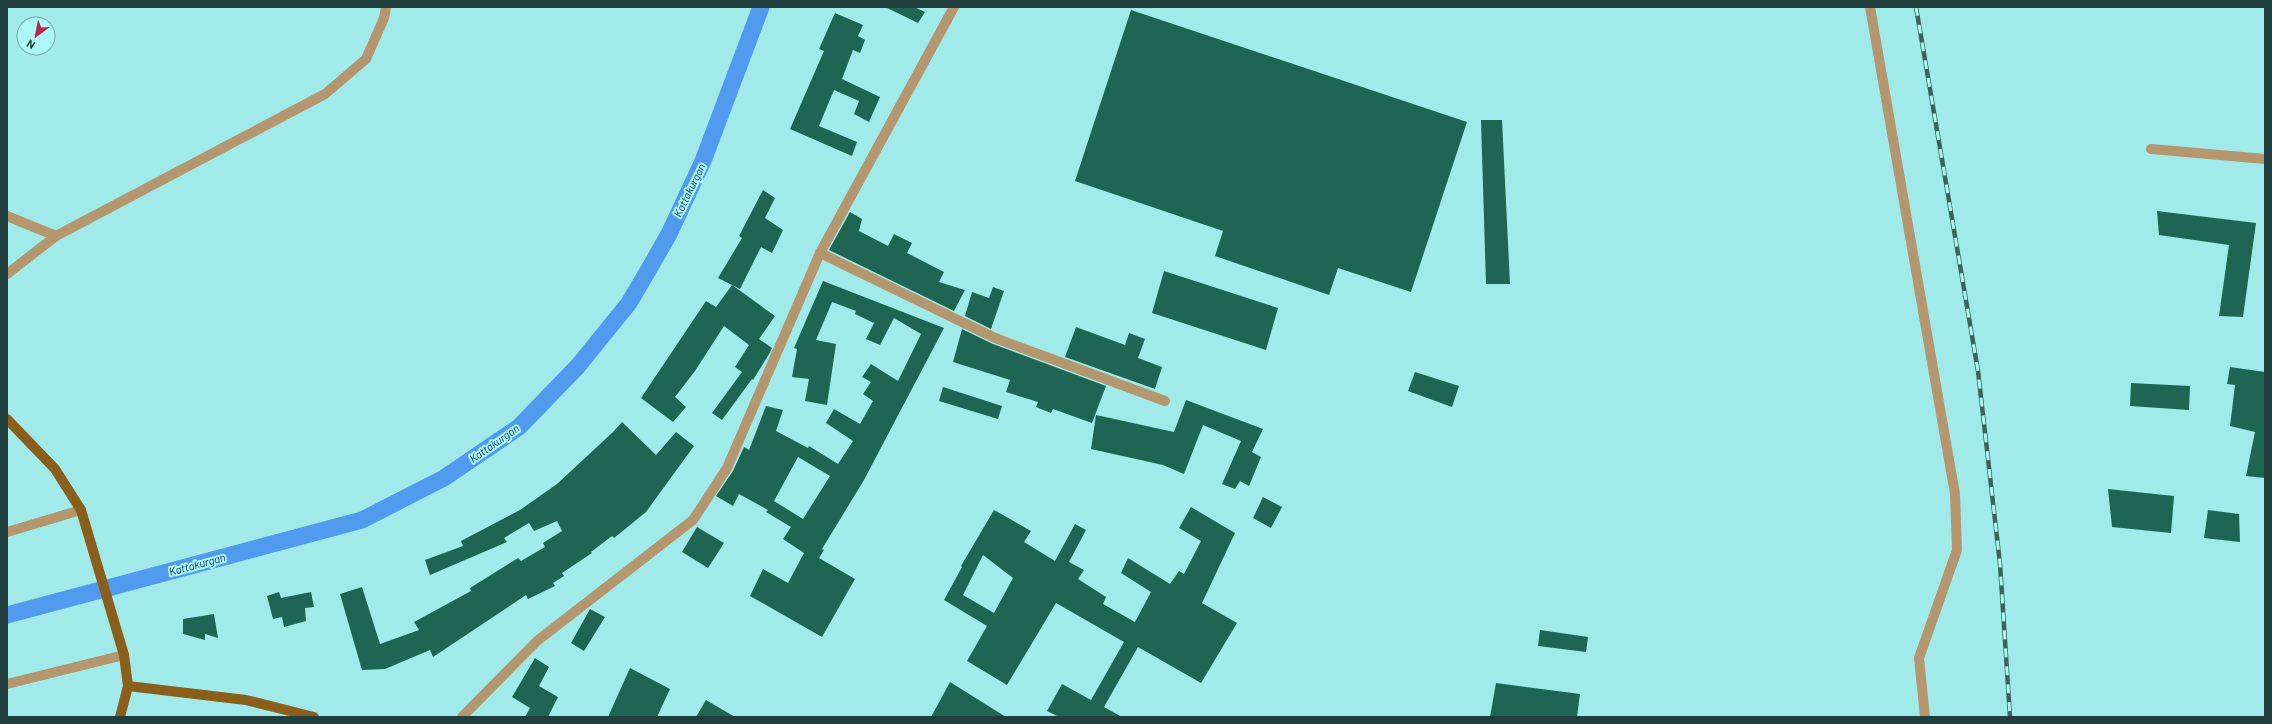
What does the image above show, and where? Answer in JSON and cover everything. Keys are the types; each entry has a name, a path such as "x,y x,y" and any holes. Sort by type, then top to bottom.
{"main road":[{"path":"7,419 55,469 81,510 124,656 128,686 120,717"},
{"path":"128,686 246,700 314,717"}],"street":[{"path":"7,274 56,236 325,94 366,59 384,18 386,7"},
{"path":"462,717 536,641 693,520 727,468 820,253 954,7"},
{"path":"1870,7 1955,494 1957,550 1919,658 1925,717"},
{"path":"2151,149 2265,159"},
{"path":"7,216 56,236"},
{"path":"820,253 995,338 1165,402"},
{"path":"7,532 81,510"},
{"path":"7,684 124,656"}],"building":[{"path":"885,7 914,7 925,12 918,23"},
{"path":"1131,10 1467,122 1411,292 1338,268 1329,295 1215,256 1223,231 1075,181"},
{"path":"835,13 863,25 858,36 865,40 860,53 853,50 842,79 880,97 869,122 854,114 859,101 834,90 819,126 857,142 852,156 790,129 824,51 819,49"},
{"path":"1481,120 1502,120 1510,284 1486,284"},
{"path":"763,190 775,198 765,218 783,230 772,253 761,247 740,289 718,278 742,238 739,236"},
{"path":"2157,211 2256,223 2243,317 2219,316 2229,245 2159,235"},
{"path":"850,212 862,219 859,231 888,246 894,234 912,243 907,253 944,272 939,282 965,290 954,311 829,250"},
{"path":"1164,271 1278,308 1266,350 1152,313"},
{"path":"823,281 944,328 864,480 822,549 824,550 819,558 855,579 822,637 750,596 763,569 788,583 804,553 783,539 791,527 766,512 768,510 739,494 733,506 716,496 733,471 744,447 749,450 766,406 783,410 776,431 808,448 809,446 838,464 853,441 826,423 834,409 860,424 873,401 863,394 871,382 862,377 871,364 898,381 921,334 894,318 880,345 866,339 874,323 855,314 856,311 832,302 816,340 836,344 827,405 805,401 809,379 792,377 797,349 794,348","holes":["798,457 830,476 803,519 774,501"]},
{"path":"732,285 775,316 759,339 772,348 753,380 752,379 722,420 712,413 742,372 735,367 749,345 724,326 695,371 675,397 686,407 673,422 641,398 706,301 716,307"},
{"path":"993,287 1004,291 991,329 965,316 972,292 989,298"},
{"path":"1076,327 1125,345 1129,333 1145,339 1138,358 1162,367 1155,389 1065,357"},
{"path":"962,329 993,344 1106,386 1092,423 1053,409 1051,413 1036,407 1038,402 1006,392 1010,380 953,362"},
{"path":"2230,367 2265,372 2265,478 2246,476 2255,432 2230,426 2235,385 2227,384"},
{"path":"1415,372 1459,386 1452,407 1408,391"},
{"path":"2131,383 2190,386 2189,410 2130,406"},
{"path":"943,387 1002,406 998,419 939,401"},
{"path":"1186,400 1263,429 1252,452 1261,457 1249,486 1240,481 1235,489 1222,484 1241,441 1203,425 1184,474 1163,465 1091,449 1096,415 1174,432"},
{"path":"622,422 656,455 676,432 694,446 646,512 614,538 612,536 591,552 592,553 562,573 564,576 553,583 555,586 528,599 526,595 433,657 430,650 385,669 362,670 340,594 362,587 380,644 419,630 414,622 471,591 470,588 518,558 521,561 545,547 543,543 562,531 557,521 534,531 529,523 504,538 507,542 430,575 425,560 463,546 461,541 520,510 557,484"},
{"path":"2108,489 2174,496 2171,533 2112,527"},
{"path":"1263,497 1282,507 1271,528 1253,518"},
{"path":"1191,507 1235,533 1202,603 1237,623 1201,683 1138,647 1104,707 1122,717 1059,717 1047,711 1062,684 1091,700 1124,642 1056,603 1007,685 967,661 987,626 944,600 962,567 961,566 994,510 1031,531 1024,542 1055,561 1075,524 1086,530 1069,562 1084,570 1078,579 1106,597 1103,604 1135,622 1151,592 1121,573 1128,558 1170,584 1179,571 1184,574 1201,541 1179,528","holes":["983,555 1013,578 994,613 963,595"]},
{"path":"2208,510 2239,514 2240,542 2204,538"},
{"path":"697,527 724,543 708,568 682,552"},
{"path":"279,592 281,598 311,592 314,607 305,608 306,621 284,627 282,617 273,619 267,596"},
{"path":"590,609 605,617 584,651 571,643"},
{"path":"214,614 218,638 205,634 205,640 183,634 183,619"},
{"path":"1540,630 1588,637 1586,652 1538,646"},
{"path":"535,658 549,667 539,686 558,697 548,717 525,717 530,708 512,697"},
{"path":"630,668 670,689 657,717 608,717"},
{"path":"950,682 1006,717 931,717"},
{"path":"1496,683 1580,694 1577,717 1490,717"},
{"path":"706,700 735,717 696,717"}],"waterway":[{"name":"Kattakurgan","path":"7,615 362,520 444,478 519,427 578,366 629,303 649,269 669,234 703,161 761,7"}],"railway":[{"path":"1916,7 1978,371 2000,564 2010,717"}]}
